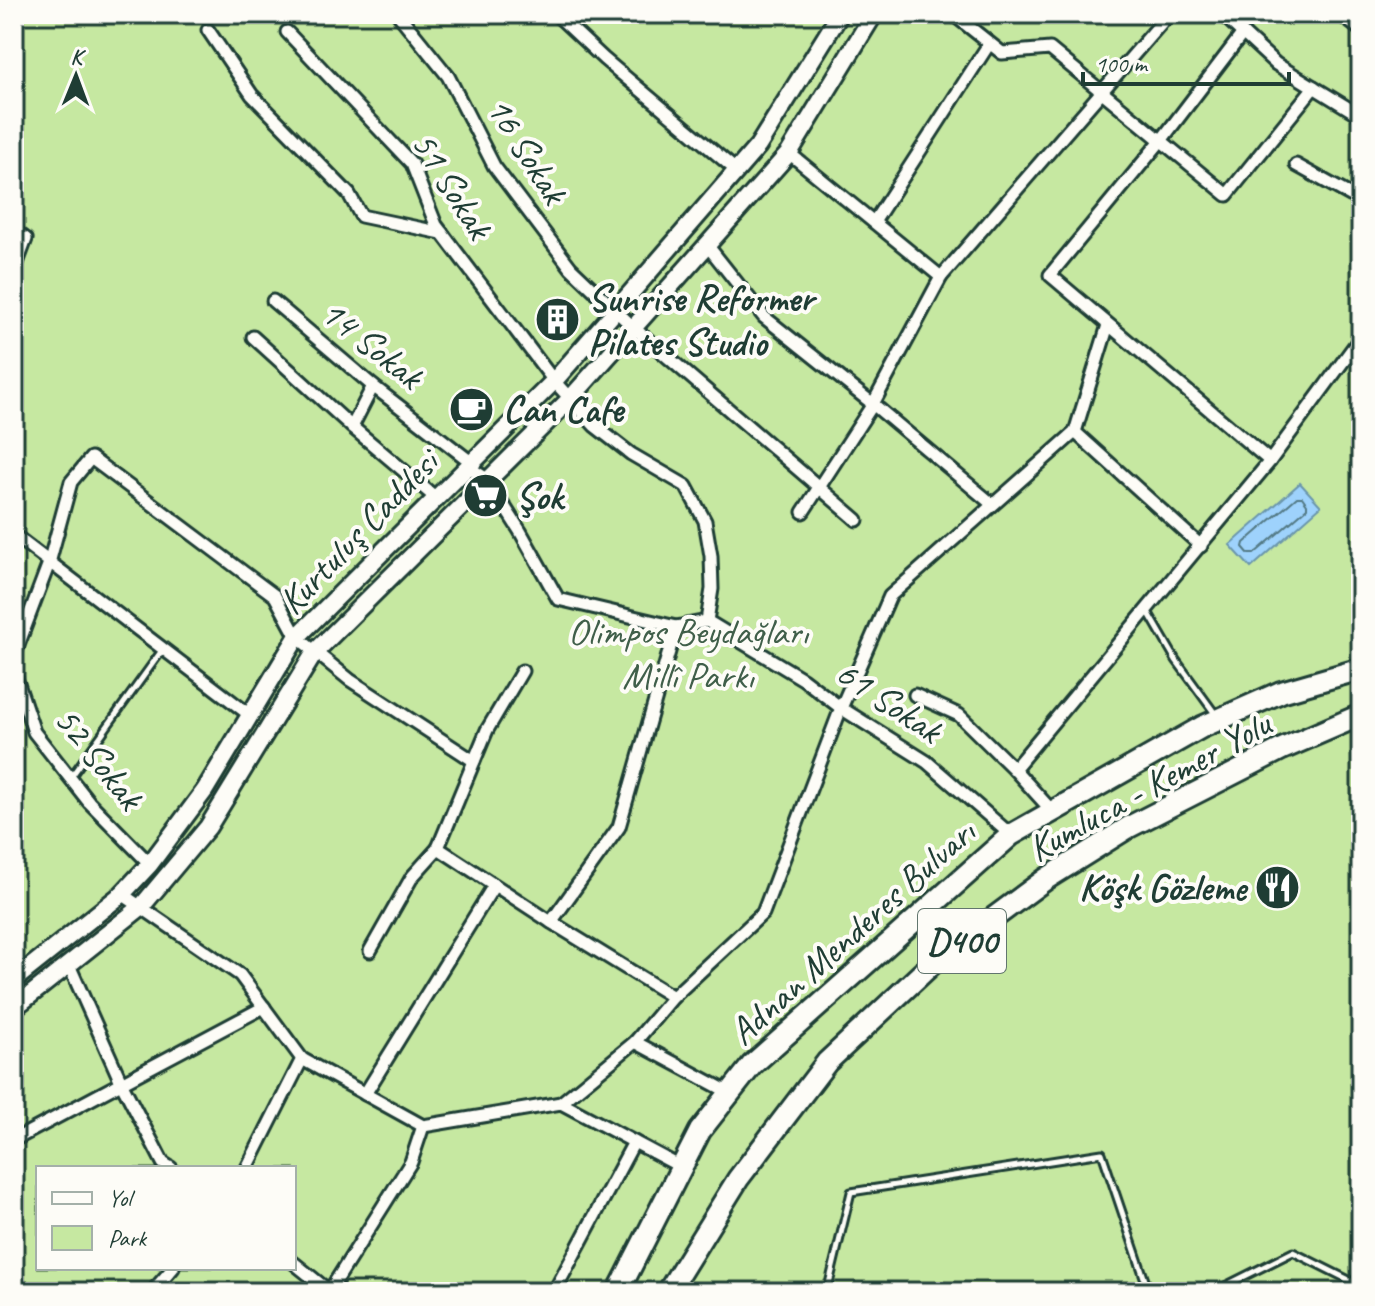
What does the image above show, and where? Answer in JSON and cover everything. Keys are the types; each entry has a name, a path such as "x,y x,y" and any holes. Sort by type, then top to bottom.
{"highway":[{"name":"Adnan Menderes Bulvarı","path":"618,1292 700,1131 752,1065 1011,835 1219,719 1281,692 1361,669"},
{"name":"Kumluca - Kemer Yolu","path":"668,1292 738,1179 827,1062 934,962 1046,879 1129,827 1282,749 1361,715"}],"street":[{"name":"16 Sokak","path":"398,14 448,76 494,166 571,268 634,328 857,520"},
{"path":"556,14 604,59 737,171"},
{"name":"Kurtuluş Caddesi","path":"14,1008 141,907 208,827 315,652 570,399 789,153 874,14"},
{"path":"953,14 1002,53 1050,49 1227,195 1314,87"},
{"path":"803,512 873,404 941,277 1169,14"},
{"path":"1222,14 1276,64 1361,116"},
{"path":"1344,14 1361,27"},
{"name":"Kurtuluş Caddesi","path":"14,980 122,894 150,864 205,790 297,637 554,381 737,171 763,138 834,17"},
{"path":"208,30 252,95 349,194 361,216 442,233"},
{"name":"51 Sokak","path":"287,32 412,164 436,225 554,381 595,426 631,454 686,486 705,521 709,544 712,589 707,621"},
{"path":"1243,33 1161,140 1050,275 1270,461"},
{"path":"874,222 989,44"},
{"path":"763,138 789,153 941,277"},
{"path":"1296,165 1361,201"},
{"path":"14,230 26,239 14,271"},
{"path":"707,245 764,317 992,504"},
{"name":"14 Sokak","path":"273,301 469,464"},
{"path":"122,894 240,975 302,1059 423,1126 561,1103 635,1042 673,997 763,913 841,708 890,596 1075,432 1108,325"},
{"path":"253,337 436,498"},
{"path":"1014,769 1270,461 1361,337"},
{"path":"352,427 373,386"},
{"path":"1075,432 1201,546"},
{"path":"14,656 49,563 71,482 91,458 275,596 297,637 350,680 474,761"},
{"path":"469,464 487,479 558,599 676,627 707,621"},
{"path":"14,535 251,716"},
{"name":"61 Sokak","path":"707,621 803,679 841,708 927,762 1011,835"},
{"path":"551,922 619,827 676,627"},
{"path":"370,951 412,877 438,848 487,730 522,671"},
{"name":"52 Sokak","path":"15,677 34,732 89,802 150,864"},
{"path":"915,695 959,715 1052,811"},
{"path":"438,848 493,887 673,997"},
{"path":"365,1094 493,887"},
{"path":"69,965 122,1084 163,1163 168,1166"},
{"path":"14,1140 264,1007"},
{"path":"635,1042 730,1093"},
{"path":"248,1166 302,1059"},
{"path":"561,1103 681,1167"},
{"path":"296,1265 329,1292 411,1162 423,1126"},
{"path":"554,1292 634,1142"},
{"path":"152,1292 171,1270"}],"lane":[{"path":"1147,609 1176,660 1219,719"},
{"path":"70,778 164,649"},
{"path":"827,1292 851,1192 1102,1153 1149,1292"},
{"path":"1213,1292 1293,1252 1361,1286"}],"green space":[{"name":"Olimpos Beydağları Millî Parkı","path":"14,14 1361,14 1361,1292 14,1292"}],"water":[{"path":"1300,483 1321,506 1251,568 1230,545"}],"place":[{"name":"Sunrise Reformer Pilates Studio","path":"557,320"},
{"name":"Can Cafe","path":"472,409"},
{"name":"Şok","path":"485,496"},
{"name":"Köşk Gözleme","path":"1277,887"}]}
